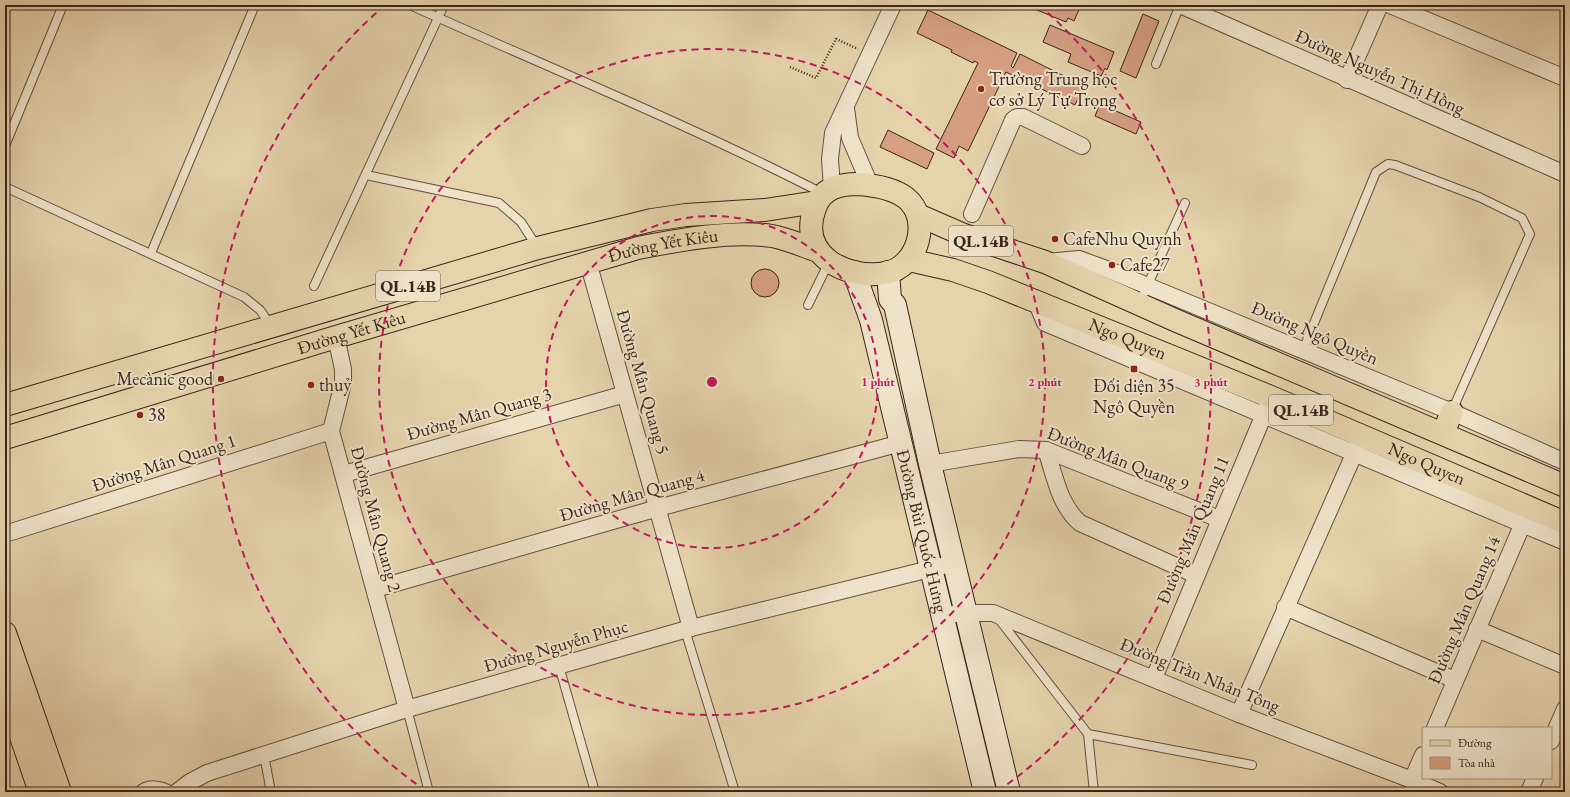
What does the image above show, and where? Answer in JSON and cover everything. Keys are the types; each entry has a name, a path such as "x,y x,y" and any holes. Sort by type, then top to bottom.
{"main road":[{"path":"842,185 870,185 886,189 906,198 914,206 918,215 920,230 916,246 909,260 888,272 872,274 854,272 824,256 813,239 811,227 813,214 824,195 842,185"},
{"name":"Đường Yết Kiêu","path":"5,405 538,248 652,220 765,210 824,195"},
{"name":"Ngo Quyen","path":"918,215 964,235 1046,262 1139,305 1565,486"},
{"name":"Đường Yết Kiêu","path":"8,439 336,337 638,248 690,239 746,235 773,237 824,256"},
{"name":"Ngo Quyen","path":"909,260 953,270 1036,301 1267,407 1526,516 1565,523"},
{"path":"1443,433 1452,412"},
{"path":"5,633 60,792"},
{"path":"5,690 40,792"}],"street":[{"path":"824,195 830,145 835,126 846,108 893,5"},
{"name":"Đường Nguyễn Thị Hồng","path":"1180,5 1347,80 1565,174"},
{"path":"1347,80 1380,5"},
{"path":"1390,5 1565,78"},
{"path":"846,108 850,138 870,185"},
{"path":"972,214 1014,120 1017,117 1023,117 1082,146"},
{"name":"Đường Ngô Quyền","path":"1046,262 1079,259 1149,285 1452,412 1565,462"},
{"name":"Đường Mân Quang 5","path":"588,262 658,508 688,629"},
{"name":"Đường Bùi Quốc Hưng","path":"854,272 871,320 984,792"},
{"name":"Đường Bùi Quốc Hưng","path":"888,272 890,299 895,305 930,464 1009,792"},
{"name":"Đường Mân Quang 2","path":"336,337 343,369 343,383 331,431 344,474 407,709"},
{"name":"Đường Mân Quang 3","path":"344,474 625,394"},
{"name":"Đường Mân Quang 11","path":"1154,678 1267,407"},
{"name":"Đường Mân Quang 1","path":"8,533 331,431"},
{"name":"Đường Mân Quang 4","path":"375,589 658,508 901,443"},
{"path":"1239,714 1358,444"},
{"name":"Đường Mân Quang 9","path":"930,464 1019,449 1046,450 1219,519"},
{"path":"1046,450 1064,506 1070,515 1080,523 1196,575"},
{"path":"1526,516 1565,542"},
{"name":"Đường Mân Quang 14","path":"1434,727 1526,516"},
{"name":"Đường Nguyễn Phục","path":"177,792 190,782 207,773 407,709 688,629 954,562"},
{"path":"1285,607 1455,680"},
{"name":"Đường Trần Nhân Tông","path":"942,616 966,613 994,613 1239,714 1440,792"},
{"path":"1477,629 1565,666"},
{"path":"1552,740 1562,725 1565,709"},
{"path":"1412,780 1422,757"},
{"path":"1529,792 1535,779"}],"lane":[{"path":"5,146 63,5"},
{"path":"151,253 255,5"},
{"path":"410,5 721,143 824,195"},
{"path":"314,286 444,5"},
{"path":"1156,64 1180,5"},
{"path":"1303,350 1376,172 1388,164 1395,165 1480,198 1522,218 1530,234 1452,412"},
{"path":"366,175 499,203 521,222 538,248"},
{"path":"5,188 151,253 244,297 260,310 272,327"},
{"path":"1139,305 1185,204"},
{"path":"808,305 824,256"},
{"path":"994,613 1088,734 1094,792"},
{"path":"688,629 735,792"},
{"path":"559,666 595,792"},
{"path":"407,709 429,792"},
{"path":"1088,734 1252,765"},
{"path":"264,755 272,792"},
{"path":"138,792 148,786 157,785 174,792"}],"path":[{"path":"790,67 816,78 836,40 870,54"}],"building":[{"path":"1025,5 1081,5 1074,21 1068,18 1066,22"},
{"path":"928,10 1017,53 1011,66 1013,68 1020,54 1084,86 1075,105 1006,72 968,151 959,146 954,158 936,149 978,63 974,61 973,63 951,52 952,50 917,33"},
{"path":"1143,14 1159,21 1136,78 1120,71"},
{"path":"1050,25 1114,52 1107,70 1105,68 1101,76 1068,62 1071,54 1043,42"},
{"path":"1100,104 1141,122 1136,134 1095,116"},
{"path":"888,130 934,153 927,169 880,147"},
{"path":"765,269 775,273 779,283 775,293 765,297 755,293 751,283 755,273"}],"place":[{"name":"Trường Trung học cơ sở Lý Tự Trọng","path":"981,89"},
{"name":"CafeNhu Quynh","path":"1055,239"},
{"name":"Cafe27","path":"1112,265"},
{"name":"Đối diện 35 Ngô Quyền","path":"1134,369"},
{"name":"Mecànic good","path":"221,379"},
{"name":"thuỷ","path":"311,385"},
{"name":"38","path":"140,415"}]}
